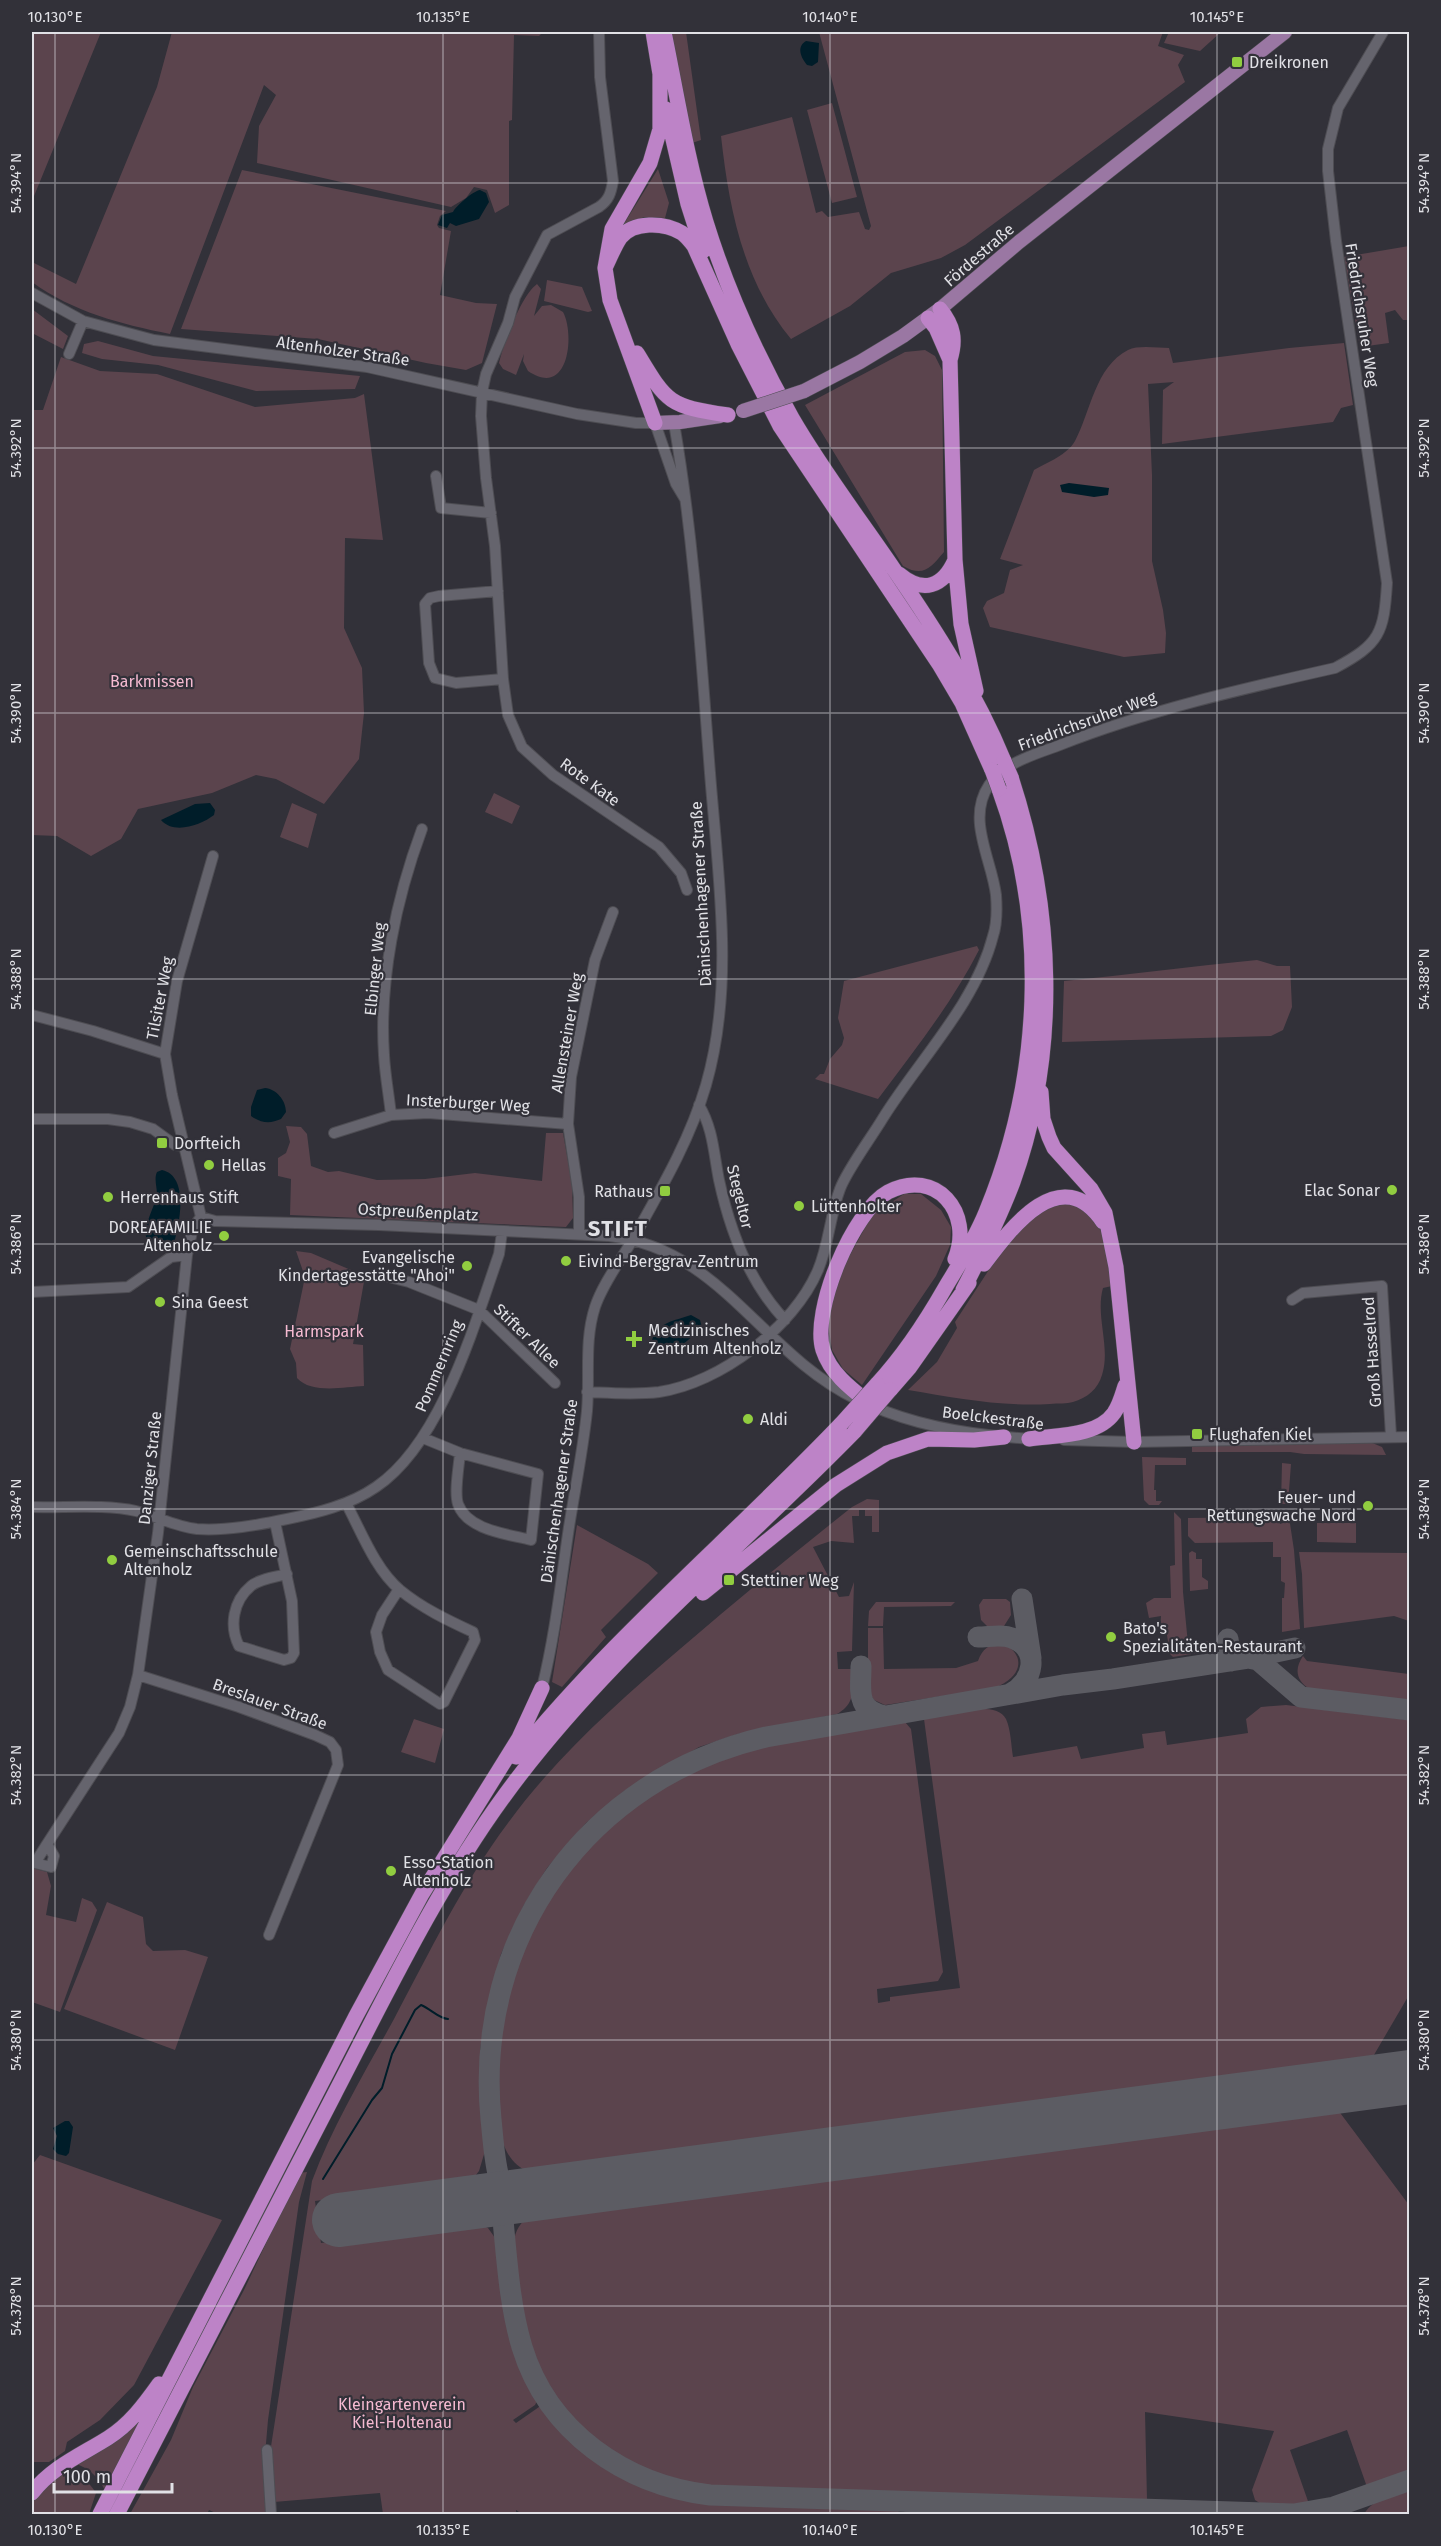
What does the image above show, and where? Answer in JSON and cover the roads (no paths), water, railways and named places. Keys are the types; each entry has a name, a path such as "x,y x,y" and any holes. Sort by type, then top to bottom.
{"highway":[{"path":"653,32 688,204 706,261 738,344"},
{"path":"664,32 696,183 719,260 740,315 806,442 894,570 979,703"},
{"path":"655,423 610,300 605,268 612,229 650,163 660,129 660,72"},
{"path":"605,268 621,237 633,228 650,224 665,226 683,233 694,246 738,344 795,450 939,664 998,765 1011,777 1026,824 1044,922 1047,981 1040,1070 1026,1141 1013,1182 997,1222 963,1290"},
{"path":"117,2514 392,1980 451,1877 504,1797 576,1706 638,1643 799,1489 855,1431 920,1332 946,1287 981,1222 1000,1174 1011,1139 1029,1046 1032,969 1029,915 1013,833 999,789 998,765 979,703 961,624 955,560 950,360 954,346 953,332 949,320 934,313"},
{"path":"619,325 660,392 678,404 735,413"},
{"path":"655,423 661,405 660,392"},
{"path":"894,570 913,584 927,585 940,582 955,560"},
{"path":"1040,1070 1043,1119 1048,1137 1054,1148 1097,1197 1105,1213 1111,1238 1134,1442"},
{"path":"874,1407 842,1380 828,1363 820,1340 820,1319 828,1288 848,1244 866,1214 881,1197 897,1188 920,1186 939,1193 954,1207 960,1224 960,1242 946,1287"},
{"path":"483,1799 542,1725 602,1658 784,1483 841,1424 910,1367 963,1290 1014,1226 1029,1211 1043,1202 1060,1198 1082,1202 1097,1214 1111,1238"},
{"path":"1029,1439 1084,1431 1098,1426 1115,1411 1126,1383"},
{"path":"638,1643 666,1626 724,1574 836,1485 887,1453 905,1446 942,1438 974,1440 1004,1437"},
{"path":"100,2514 398,1936 529,1720 542,1688"},
{"path":"32,2493 59,2467 108,2438 138,2413 183,2350"}],"main road":[{"name":"Fördestraße","path":"655,423 674,423 735,413 804,391 903,336 1285,32"}],"street":[{"name":"Rote Kate","path":"599,32 600,76 613,181 610,194 607,202 547,236 515,297 508,323 486,374 482,392 482,426 498,591 503,679 508,714 522,747 553,775 659,847 681,873 687,890"},
{"name":"Friedrichsruher Weg","path":"588,1392 658,1392 697,1381 754,1348 770,1336 797,1306 818,1269 840,1186 889,1108 967,996 981,971 994,935 996,893 980,834 981,810 989,785 1001,773 1019,761 1083,736 1165,709 1335,668 1360,655 1380,632 1386,612 1387,583 1336,241 1328,160 1332,126 1338,108 1383,32"},
{"name":"Altenholzer Straße","path":"32,293 83,321 154,340 367,367 577,414 636,423 655,423"},
{"path":"69,354 83,321"},
{"name":"Dänischenhagener Straße","path":"655,423 676,484 685,499"},
{"name":"Dänischenhagener Straße","path":"542,1688 559,1596 588,1392 588,1339 596,1306 664,1185 699,1105 707,1082 720,1015 723,955 695,570 685,499 685,482 674,423"},
{"path":"436,476 441,508 491,513"},
{"path":"498,591 439,596 430,598 425,604 429,663 435,678 456,683 503,679"},
{"name":"Elbinger Weg","path":"391,1115 384,1057 387,982 397,908 422,829"},
{"name":"Tilsiter Weg","path":"201,1217 165,1054 177,981 213,856"},
{"name":"Allensteiner Weg","path":"579,1234 579,1197 568,1124 571,1077 595,960 613,912"},
{"path":"32,1015 93,1031 165,1054"},
{"name":"Stegeltor","path":"699,1105 708,1119 724,1203 740,1255 785,1320"},
{"name":"Insterburger Weg","path":"334,1133 391,1115 439,1113 568,1124"},
{"path":"32,1119 108,1119 130,1122 153,1129 176,1145 184,1146"},
{"name":"Ostpreußenplatz","path":"201,1217 215,1221 379,1225 579,1234 633,1239"},
{"name":"Danziger Straße","path":"47,1844 114,1743 130,1707 138,1675 159,1518 187,1255 193,1227 201,1217"},
{"name":"Pommernring","path":"32,1507 127,1510 197,1529 275,1522 346,1503 377,1486 403,1463 423,1438 445,1397 499,1254 502,1232"},
{"name":"Boelckestraße","path":"633,1239 664,1250 704,1273 770,1336 826,1383 874,1407 942,1428 1029,1439 1134,1442 1410,1437"},
{"path":"32,1292 128,1287 171,1257 187,1255"},
{"name":"Stifter Allee","path":"377,1274 409,1282 479,1310 555,1383"},
{"name":"Groß Hasselrod","path":"1292,1300 1303,1293 1382,1286 1391,1436"},
{"path":"423,1438 460,1453 538,1474 531,1540 490,1530 464,1515 457,1502 460,1453"},
{"path":"346,1503 386,1575 399,1589 435,1614 475,1635 476,1640 459,1676 444,1702 440,1704 388,1670 380,1652 376,1632 382,1615 399,1589"},
{"path":"275,1522 287,1574 292,1601 294,1653 291,1658 284,1660 239,1646 233,1634 233,1617 241,1598 252,1584 287,1574"},
{"name":"Breslauer Straße","path":"138,1675 310,1732 330,1743 336,1750 338,1765 269,1935"},
{"path":"267,2450 271,2514"}],"water":[{"path":"806,41 819,43 818,62 812,66 807,65 800,53 801,46"},
{"path":"480,190 486,193 489,202 479,219 456,226 450,223 447,228 438,225 442,215 453,212 465,199"},
{"path":"1069,483 1109,488 1108,495 1094,497 1062,492 1060,485"},
{"path":"210,803 215,810 214,815 195,825 173,827 161,820 195,804"},
{"path":"265,1088 273,1090 282,1099 286,1108 281,1119 273,1122 258,1120 251,1116 251,1107 257,1090"},
{"path":"162,1170 171,1174 176,1181 179,1190 180,1212 174,1243 161,1244 152,1243 147,1239 146,1226 157,1196 156,1175"},
{"path":"691,1315 700,1320 702,1328 673,1353 661,1354 652,1340 658,1329 667,1323"},
{"path":"69,2121 73,2127 69,2153 66,2156 58,2154 53,2149 57,2136 53,2128"}],"waterway":[{"path":"323,2179 372,2100 382,2088 392,2054 415,2010 421,2005 448,2019"}],"place":[{"name":"Dreikronen","path":"1237,62"},
{"name":"Dorfteich","path":"162,1143"},
{"name":"Hellas","path":"209,1165"},
{"name":"Elac Sonar","path":"1392,1190"},
{"name":"Rathaus","path":"665,1191"},
{"name":"Herrenhaus Stift","path":"108,1197"},
{"name":"Lüttenholter","path":"799,1206"},
{"name":"DOREAFAMILIE Altenholz","path":"224,1236"},
{"name":"Eivind-Berggrav-Zentrum","path":"566,1261"},
{"name":"Evangelische Kindertagesstätte \"Ahoi\"","path":"467,1266"},
{"name":"Sina Geest","path":"160,1302"},
{"name":"Medizinisches Zentrum Altenholz","path":"634,1339"},
{"name":"Aldi","path":"748,1419"},
{"name":"Flughafen Kiel","path":"1197,1434"},
{"name":"Feuer- und Rettungswache Nord","path":"1368,1506"},
{"name":"Gemeinschaftsschule Altenholz","path":"112,1560"},
{"name":"Stettiner Weg","path":"729,1580"},
{"name":"Bato's Spezialitäten-Restaurant","path":"1111,1637"},
{"name":"Esso-Station Altenholz","path":"391,1871"}],"district":[{"name":"STIFT","path":"618,1228"}],"park label":[{"name":"Barkmissen","path":"152,681"},
{"name":"Harmspark","path":"324,1331"},
{"name":"Kleingartenverein Kiel-Holtenau","path":"402,2413"}]}
